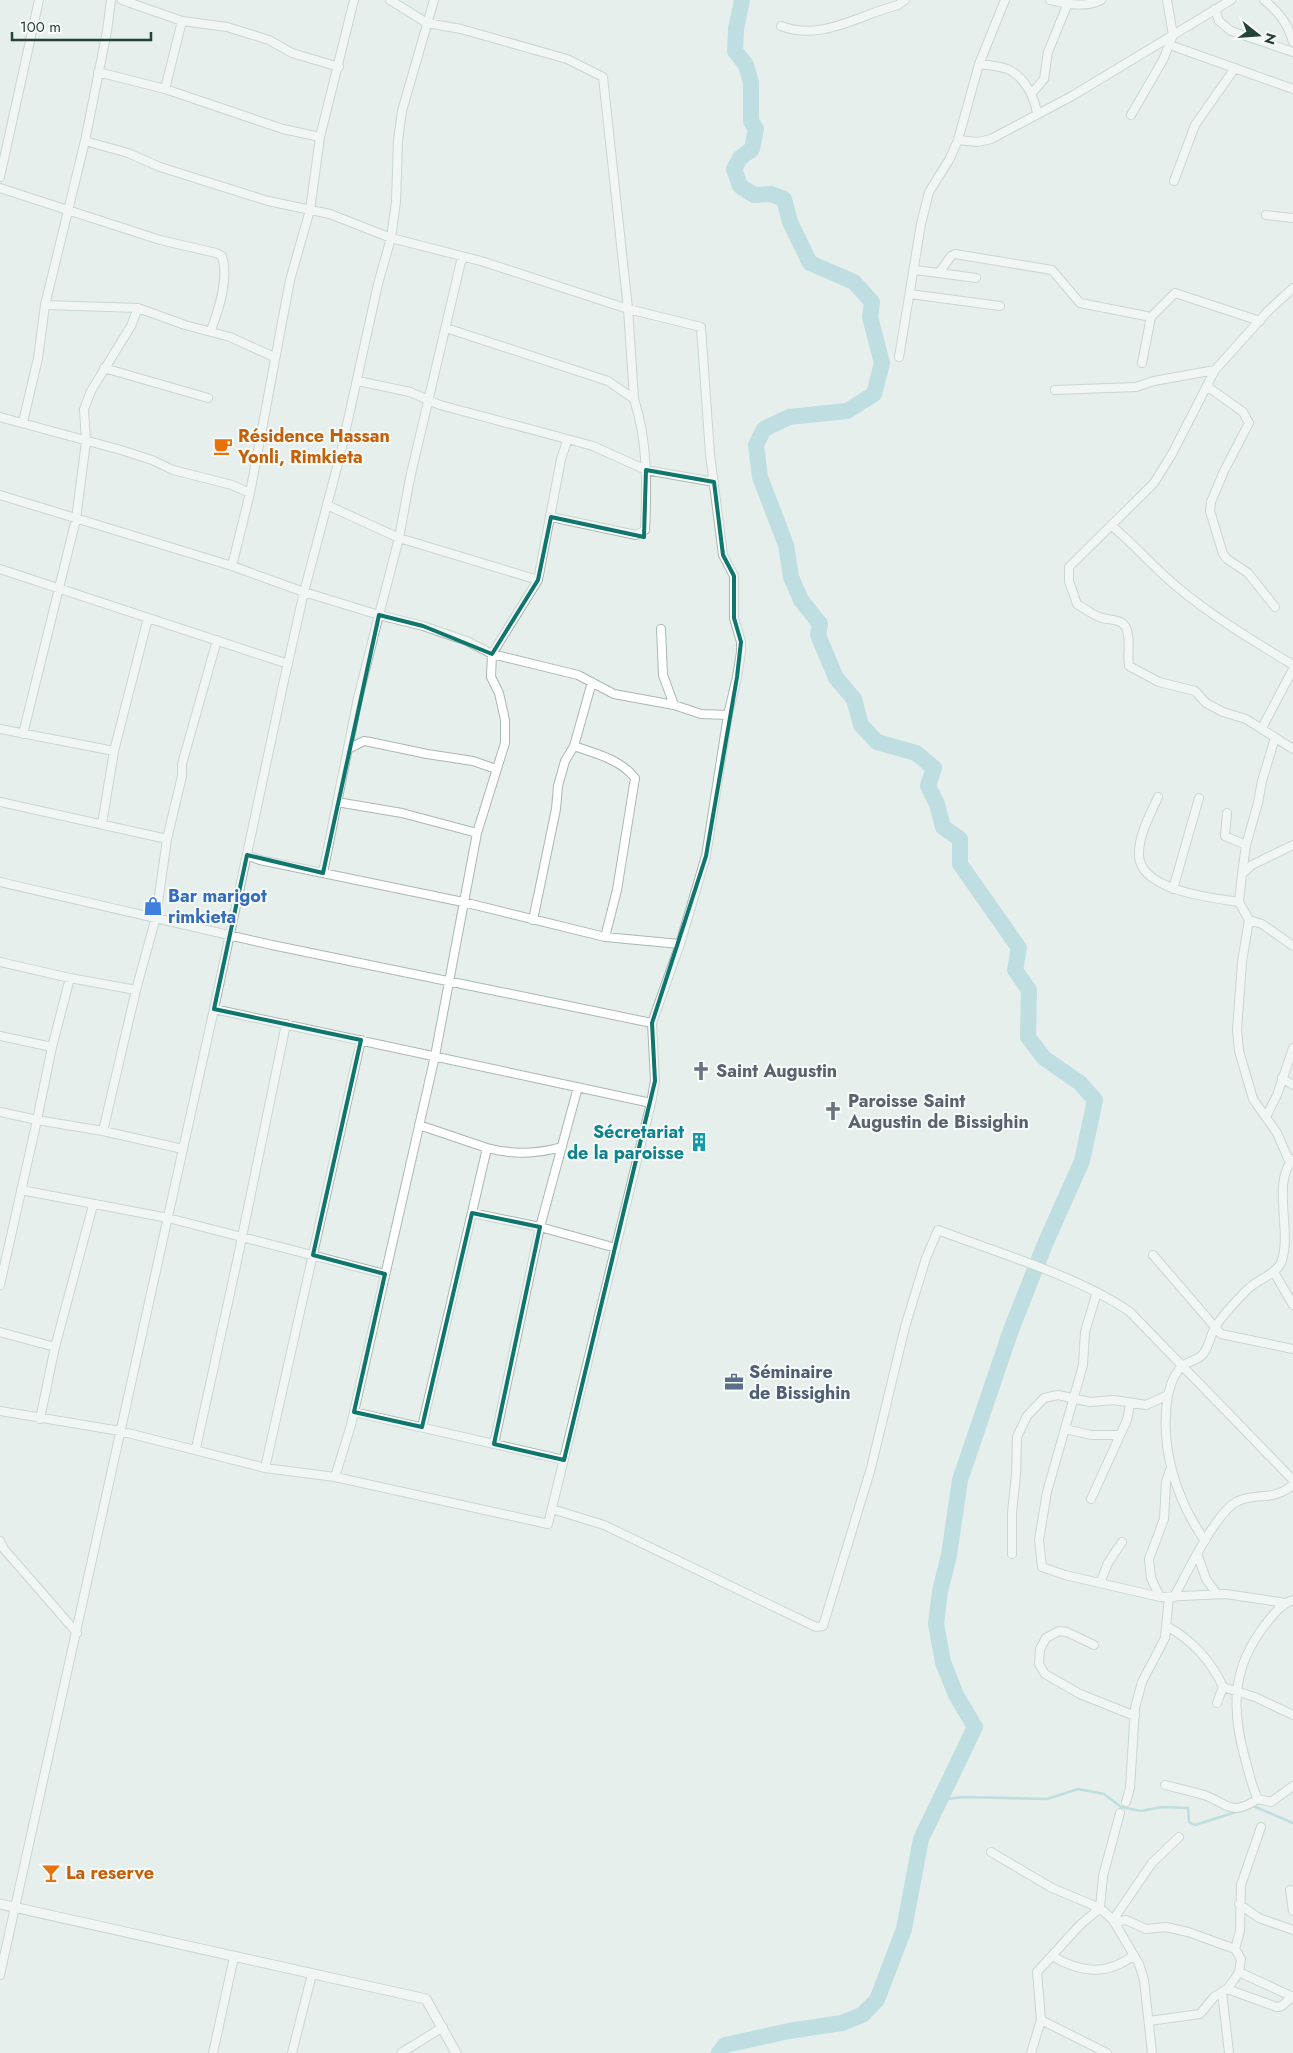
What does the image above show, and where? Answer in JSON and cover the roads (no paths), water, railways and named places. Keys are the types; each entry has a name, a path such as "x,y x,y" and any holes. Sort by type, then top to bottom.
{"street":[{"path":"0,177 38,0"},
{"path":"22,422 38,358 45,305 85,141 107,32 111,0"},
{"path":"122,0 182,21 227,27 269,40 292,53 339,66"},
{"path":"232,566 250,492 290,280 310,210 320,137 354,0"},
{"path":"390,0 428,23 461,29 567,59 603,77 628,309 634,399 643,438 646,470 645,530 641,534 614,531 551,517"},
{"path":"0,1975 17,1907 304,592 358,381 378,284 391,238 396,202 398,140 402,111 434,0"},
{"path":"781,26 790,29 818,31 905,0"},
{"path":"899,357 930,192 949,160 958,140 980,64 1005,0"},
{"path":"1050,0 1093,4 1101,0"},
{"path":"1131,114 1136,109 1170,45 1173,35 1167,0"},
{"path":"958,140 978,142 991,139 1072,96 1231,0"},
{"path":"1264,0 1280,14 1289,28 1293,42"},
{"path":"1032,94 1044,80 1048,52 1068,3"},
{"path":"1215,9 1219,21 1232,31 1293,52"},
{"path":"165,89 182,21"},
{"path":"1170,45 1293,89"},
{"path":"980,64 1010,70 1032,94 1037,114"},
{"path":"1174,181 1195,125 1235,68"},
{"path":"98,72 165,89 283,129 320,137"},
{"path":"0,1411 120,1431 196,1448 265,1468 335,1477 548,1524 651,1103 655,1081 652,1023 680,944 708,849 728,715 738,677 741,642 734,618 734,576 724,555 714,482 705,405 701,327 628,309 462,257 391,238 330,214 268,200 160,167 128,153 85,141"},
{"path":"0,188 39,199 160,240 222,256 222,290 218,312 211,330"},
{"path":"1266,215 1293,218"},
{"path":"939,273 951,256 955,254 1052,270 1080,303 1151,317"},
{"path":"323,873 348,749 399,538 428,400 462,257"},
{"path":"914,270 976,278"},
{"path":"1293,288 1215,370 1208,387 1154,484 1069,567 1069,580 1077,604 1102,618 1116,618 1121,621 1128,633 1127,656 1129,666 1138,672 1169,685 1189,688 1206,703 1223,712 1246,719 1293,749"},
{"path":"1142,363 1151,317 1175,293 1260,321"},
{"path":"910,294 1000,306"},
{"path":"45,305 138,308 185,325 211,330 274,357"},
{"path":"23,734 76,519 86,442 84,409 90,391 131,326 138,308"},
{"path":"446,328 608,381 634,399"},
{"path":"104,368 208,398"},
{"path":"1055,390 1136,387 1154,381 1215,370"},
{"path":"358,381 410,392 428,400 567,441 593,446 646,470 714,482"},
{"path":"1208,387 1243,412 1249,423 1221,477 1210,511 1223,554 1227,559 1248,573 1275,607"},
{"path":"0,417 121,450 152,460 173,470 232,485 250,492"},
{"path":"335,1477 354,1412 435,1056 477,833 505,743 505,720 499,693 491,677 492,654 538,580 561,459 567,441"},
{"path":"0,495 232,566 304,592 432,629 467,641 492,654 549,666 578,675 614,694 674,705 701,714 728,715"},
{"path":"327,505 399,538 538,580"},
{"path":"1112,526 1134,544 1158,571 1178,588 1293,665"},
{"path":"0,569 288,664"},
{"path":"102,824 114,751 148,618"},
{"path":"661,629 663,675 674,705"},
{"path":"104,1131 136,990 156,918 167,839 182,776 184,756 194,729 217,640"},
{"path":"1262,728 1293,669"},
{"path":"532,920 556,809 558,786 566,761 574,746 592,682"},
{"path":"0,729 114,751"},
{"path":"1205,1541 1187,1514 1170,1470 1166,1407 1171,1383 1183,1365 1204,1354 1215,1326 1249,1288 1258,1280 1274,1272 1280,1265 1286,1244 1285,1181 1291,1161 1277,1133 1253,1099 1239,1051 1237,1030 1242,962 1249,920 1239,902 1242,874 1246,845 1267,761 1275,738"},
{"path":"348,749 364,741 427,754 473,760 496,769"},
{"path":"574,746 611,759 629,770 636,778 618,890 605,937"},
{"path":"1158,797 1146,823 1139,857 1146,872 1173,889 1239,902"},
{"path":"1173,889 1199,798"},
{"path":"0,802 167,839"},
{"path":"337,802 402,813 477,833"},
{"path":"1227,813 1225,836 1246,845"},
{"path":"1242,874 1252,866 1293,845"},
{"path":"247,855 463,902 605,937 680,944"},
{"path":"0,882 281,947 652,1023"},
{"path":"1249,920 1262,924 1293,946"},
{"path":"0,962 70,978 136,990"},
{"path":"0,1285 52,1047 70,978"},
{"path":"214,1009 651,1103"},
{"path":"196,1448 286,1024"},
{"path":"0,1036 52,1047"},
{"path":"265,1468 361,1040"},
{"path":"1266,1117 1277,1095 1293,1048"},
{"path":"1282,1078 1293,1085"},
{"path":"494,1444 540,1226 578,1087"},
{"path":"0,1112 104,1131 183,1149"},
{"path":"419,1125 499,1151 538,1154 562,1147"},
{"path":"422,1427 487,1148"},
{"path":"21,1190 168,1218 385,1274"},
{"path":"40,1419 55,1347 92,1204"},
{"path":"472,1213 540,1226 616,1248"},
{"path":"552,1509 604,1525 816,1627 823,1626 871,1468 905,1327 926,1258 938,1230 1097,1292 1130,1312 1293,1480"},
{"path":"1153,1255 1226,1336 1293,1349"},
{"path":"1274,1272 1293,1305"},
{"path":"1097,1292 1085,1332 1083,1365 1051,1475 1042,1517 1039,1546 1040,1564 1046,1570 1160,1596 1218,1594 1289,1601"},
{"path":"0,1332 55,1347"},
{"path":"1012,1554 1016,1437 1020,1427 1044,1398 1058,1395 1100,1402 1114,1400 1146,1405 1168,1395"},
{"path":"1091,1499 1127,1420 1130,1404"},
{"path":"354,1412 564,1460"},
{"path":"1065,1429 1091,1435 1120,1434"},
{"path":"1160,1596 1151,1578 1149,1559 1164,1519 1166,1482 1170,1470"},
{"path":"1126,1802 1130,1788 1135,1716 1142,1682 1158,1655 1168,1627 1172,1597 1222,1514 1237,1502 1253,1497 1276,1496 1293,1485"},
{"path":"0,1541 38,1589 77,1633"},
{"path":"1100,1583 1108,1563 1122,1542"},
{"path":"1198,1556 1206,1579 1218,1594"},
{"path":"1258,1798 1241,1746 1236,1711 1240,1671 1253,1642 1289,1601"},
{"path":"1168,1627 1190,1642 1215,1672 1223,1687 1255,1697 1293,1715"},
{"path":"1094,1645 1067,1632 1059,1631 1042,1643 1038,1657 1039,1664 1045,1674 1080,1694 1135,1716"},
{"path":"1217,1703 1223,1687"},
{"path":"1165,1785 1198,1793 1231,1809 1247,1806 1258,1798"},
{"path":"1258,1798 1272,1802 1293,1786"},
{"path":"1031,2053 1041,2020 1037,1972 1080,1925 1100,1908 1103,1876 1120,1813"},
{"path":"1235,1949 1240,1932 1239,1904 1245,1872 1261,1827"},
{"path":"1113,1921 1152,1863 1179,1837"},
{"path":"991,1852 1052,1888 1100,1908 1113,1921 1134,1955 1144,1980 1152,2053"},
{"path":"1290,1890 1293,1912"},
{"path":"0,1904 426,1999 456,2053"},
{"path":"1239,1904 1259,1918 1293,1930"},
{"path":"1113,1921 1129,1921 1150,1929 1166,1927 1188,1932 1235,1949 1241,1959 1239,1972 1224,1990 1214,1997 1204,2011 1197,2016 1149,2021"},
{"path":"1052,1956 1076,1968 1107,1970 1115,1968 1134,1955"},
{"path":"213,2053 234,1957"},
{"path":"1224,1990 1277,2007 1282,2006 1293,1996 1239,1972"},
{"path":"292,2053 312,1974"},
{"path":"1224,1990 1229,2053"},
{"path":"1041,2020 1107,2053"},
{"path":"401,2053 443,2027"}],"waterway":[{"path":"719,2053 725,2045 789,2031 842,2023 862,2015 877,2000 904,1929 921,1839 975,1727 956,1695 943,1662 936,1624 960,1480 1011,1330 1045,1244 1082,1161 1095,1100 1080,1083 1044,1058 1028,1037 1029,990 1015,970 1019,948 960,864 960,839 943,827 937,804 928,786 934,768 916,753 877,742 861,725 854,699 836,678 818,635 820,624 801,600 791,577 786,545 760,477 756,445 764,429 789,417 847,411 874,394 882,363 870,317 872,302 854,282 810,263 790,222 784,199 771,194 754,195 740,186 734,169 740,158 752,149 756,129 751,121 751,83 746,65 735,51 736,29 742,0"},
{"path":"940,1800 963,1797 1047,1799 1078,1789 1104,1794 1121,1807 1141,1811 1162,1807 1188,1808 1189,1822 1195,1825 1239,1811"},
{"path":"1251,1805 1293,1823"}],"place":[{"name":"Résidence Hassan Yonli, Rimkieta","path":"223,446"},
{"name":"Bar marigot rimkieta","path":"153,906"},
{"name":"Saint Augustin","path":"701,1071"},
{"name":"Paroisse Saint Augustin de Bissighin","path":"833,1111"},
{"name":"Sécretariat de la paroisse","path":"699,1142"},
{"name":"Séminaire de Bissighin","path":"734,1382"},
{"name":"La reserve","path":"51,1873"}]}
